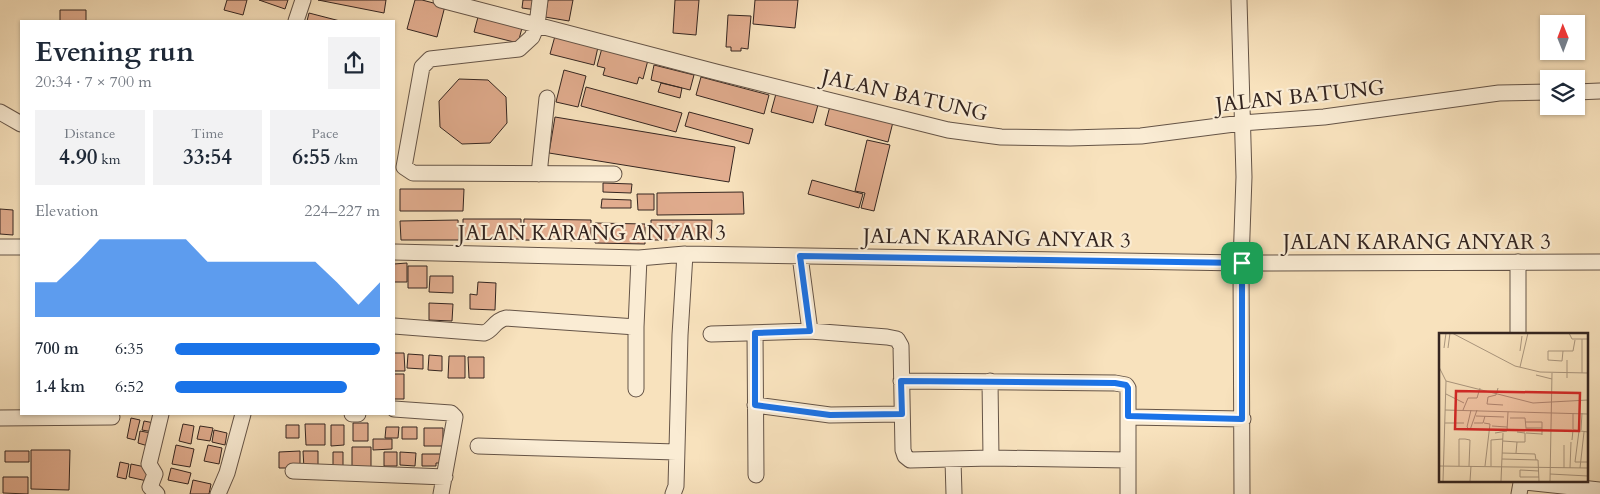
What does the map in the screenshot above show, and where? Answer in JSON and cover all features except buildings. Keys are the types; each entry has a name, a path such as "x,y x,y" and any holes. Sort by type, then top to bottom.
{"street":[{"path":"296,20 303,0"},
{"name":"JALAN BATUNG","path":"441,0 707,70 948,130 1001,137 1141,136 1242,123 1324,117 1499,93 1540,92"},
{"path":"540,0 537,25 532,37 519,49 430,59 422,67 404,167 413,173 614,174"},
{"path":"1239,0 1244,177 1242,494"},
{"path":"1585,92 1600,91"},
{"path":"539,174 547,98"},
{"path":"0,112 20,123"},
{"path":"0,247 20,247"},
{"name":"JALAN KARANG ANYAR 3","path":"395,252 639,258 685,254 1242,263 1600,262"},
{"path":"673,494 676,486 685,254"},
{"path":"800,256 810,331"},
{"path":"636,389 639,258"},
{"path":"1518,262 1518,333"},
{"path":"395,326 484,333 488,332 497,321 506,318 636,327"},
{"path":"711,334 810,331 897,339 901,346 903,450 906,458 915,461 990,458 1128,460"},
{"path":"755,333 756,475"},
{"path":"901,381 1123,384 1128,388 1128,494"},
{"path":"990,381 990,458"},
{"path":"755,405 830,415 902,414"},
{"path":"395,409 451,413 455,417 441,494"},
{"path":"156,494 150,487 155,474 149,464 161,415"},
{"path":"218,494 227,473 243,415"},
{"path":"1128,416 1242,419"},
{"path":"0,418 112,417"},
{"path":"478,446 676,452"},
{"path":"953,460 954,494"},
{"path":"293,471 445,477"},
{"path":"1519,494 1520,486 1525,482 1597,491"}],"route":[{"path":"800,256 1242,263 1242,419 1128,416 1128,388 1126,385 1115,383 901,381 902,414 830,415 755,405 755,333 810,331 800,256"}]}
